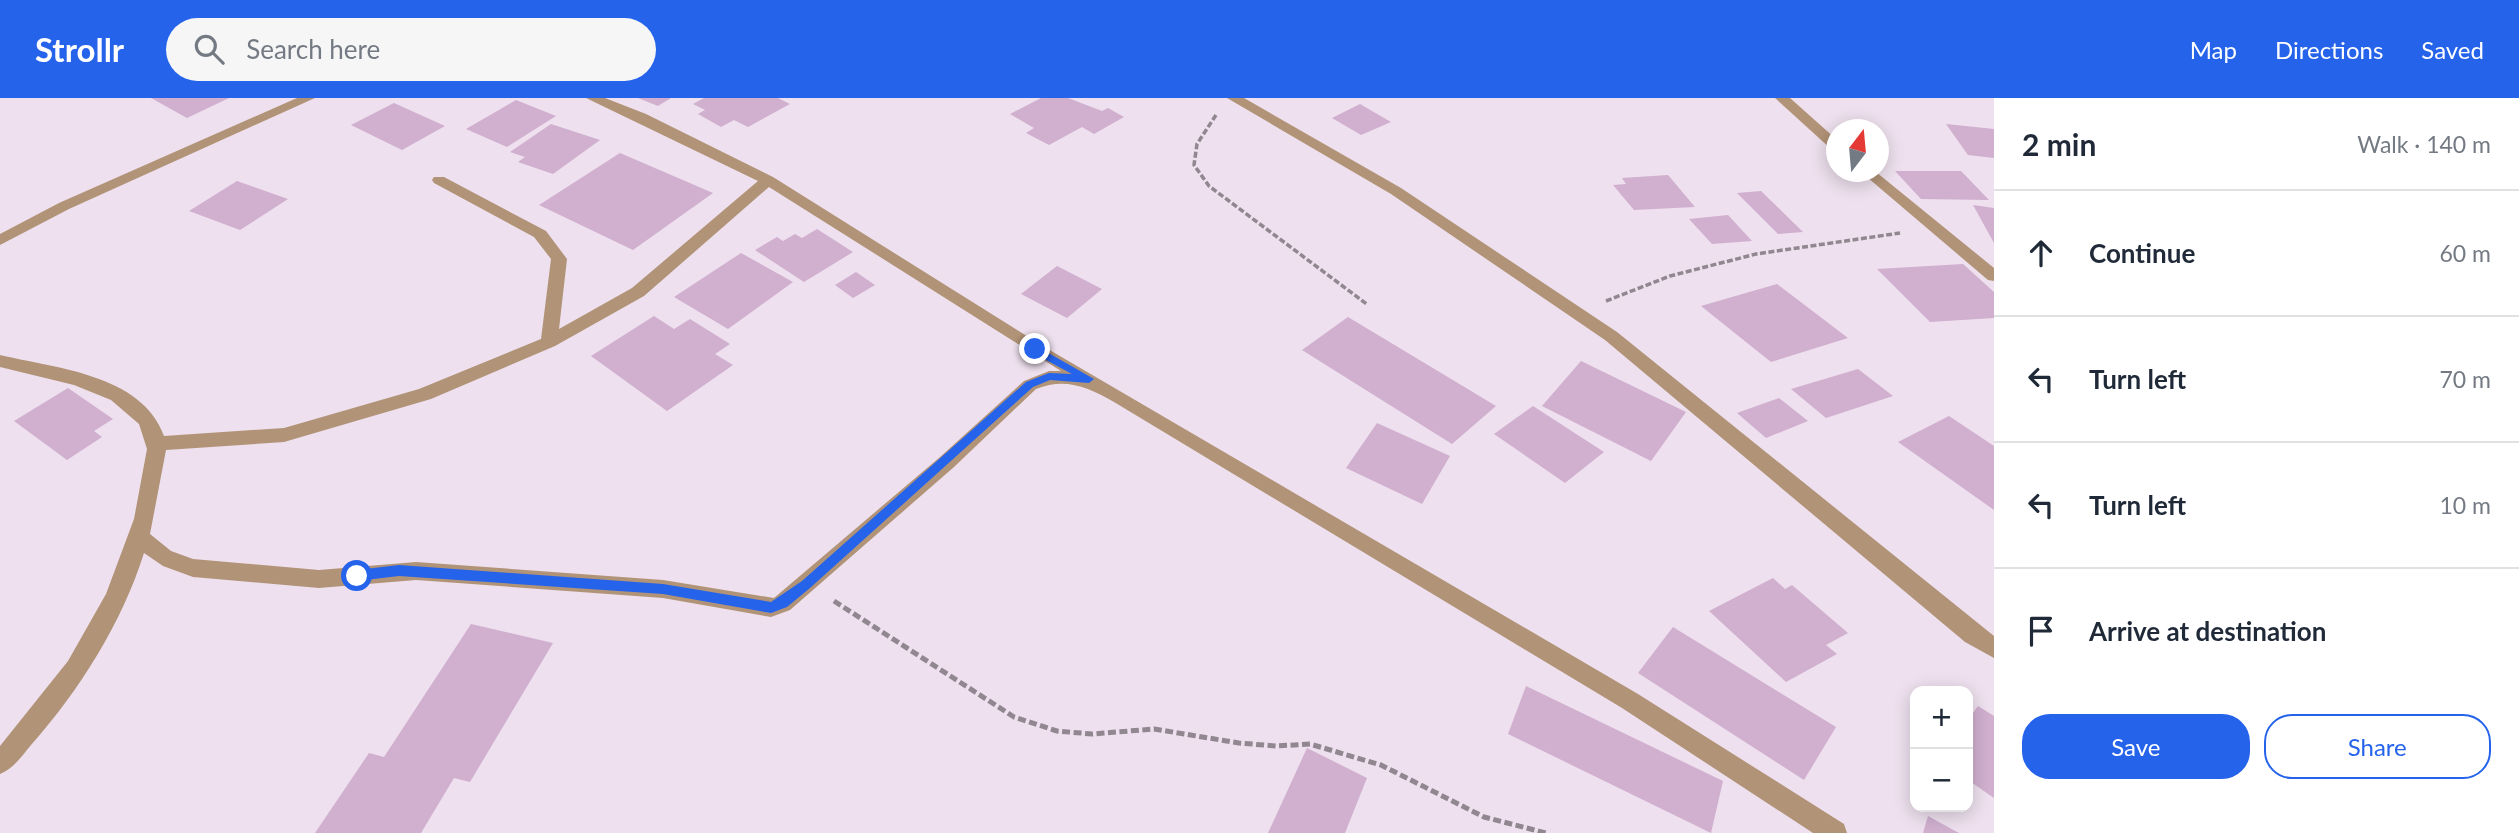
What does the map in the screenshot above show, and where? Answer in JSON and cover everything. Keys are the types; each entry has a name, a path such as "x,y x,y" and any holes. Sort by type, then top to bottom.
{"street":[{"path":"0,240 64,206 309,98"},
{"path":"593,98 641,117 768,180 1035,349 1618,694 1835,833"},
{"path":"1782,98 1826,137"},
{"path":"1228,102 1396,191 1611,336 1846,533 1973,635 1994,648"},
{"path":"439,180 540,234 559,259 549,342"},
{"path":"158,443 284,435 425,394 549,342 638,292 768,180"},
{"path":"1880,182 1992,273"},
{"path":"0,361 71,378 119,396 146,419 158,443 147,515 122,589 36,724 0,762"},
{"path":"139,537 157,554 177,564 319,579 399,570 663,589 761,608 782,604 1030,385 1049,377 1089,379"}],"path":[{"path":"1228,102 1197,144 1194,165 1209,186 1368,305"},
{"path":"1576,312 1670,276 1756,254 1936,228"},
{"path":"806,584 1014,717 1057,731 1092,734 1154,729 1238,743 1276,746 1310,744 1381,765 1484,817 1546,833"}],"building":[{"path":"151,98 229,98 187,118"},
{"path":"638,98 671,98 658,106"},
{"path":"704,98 778,98 790,104 748,127 734,120 721,127 698,114 705,110 693,104"},
{"path":"1041,98 1068,98 1102,111 1108,108 1124,117 1094,134 1082,127 1049,145 1026,133 1034,128 1010,114"},
{"path":"516,100 556,116 507,147 466,129"},
{"path":"394,103 445,126 402,150 351,125"},
{"path":"1360,104 1391,122 1361,135 1332,118"},
{"path":"551,124 600,140 553,174 518,162 525,157 510,152"},
{"path":"1946,124 1994,129 1994,158 1968,155"},
{"path":"620,153 713,193 633,250 539,205"},
{"path":"1895,171 1961,171 1989,200 1921,199"},
{"path":"1668,175 1695,207 1634,210 1613,185 1626,184 1622,178"},
{"path":"237,181 288,199 240,230 189,211"},
{"path":"1761,191 1803,232 1778,234 1737,193"},
{"path":"1973,205 1994,208 1994,243"},
{"path":"1728,215 1752,241 1712,244 1689,219"},
{"path":"817,229 853,252 804,282 755,250 777,237 783,241 795,234 802,238"},
{"path":"741,253 793,282 728,329 674,297"},
{"path":"1963,264 1994,292 1994,318 1930,322 1877,269"},
{"path":"1057,266 1102,289 1067,318 1021,294"},
{"path":"856,272 875,285 853,298 835,285"},
{"path":"1777,284 1848,338 1771,362 1701,306"},
{"path":"654,316 674,329 690,319 730,344 715,354 733,365 667,411 591,356"},
{"path":"1348,317 1496,406 1452,444 1302,350"},
{"path":"1581,361 1686,412 1651,461 1542,406"},
{"path":"1858,369 1893,396 1826,418 1791,389"},
{"path":"68,388 113,419 94,431 102,437 67,460 14,421"},
{"path":"1779,398 1808,421 1766,438 1737,413"},
{"path":"1533,406 1604,452 1565,483 1494,434"},
{"path":"1949,416 1994,446 1994,510 1898,442"},
{"path":"1377,423 1450,456 1422,504 1346,468"},
{"path":"1773,578 1785,589 1792,585 1848,633 1826,645 1837,654 1786,682 1709,611"},
{"path":"471,624 553,643 470,782 454,778 421,833 315,833 369,753 384,757"},
{"path":"1673,627 1836,727 1804,780 1638,673"},
{"path":"1526,686 1723,781 1711,833 1508,734"},
{"path":"1978,706 1994,716 1994,798 1973,783 1973,713"},
{"path":"1307,748 1367,778 1345,833 1268,833"},
{"path":"1928,816 1959,833 1923,833"}],"route":[{"path":"357,576 399,570 663,589 771,608 782,604 806,584 947,462 1030,385 1049,377 1089,379 1035,349"}]}
